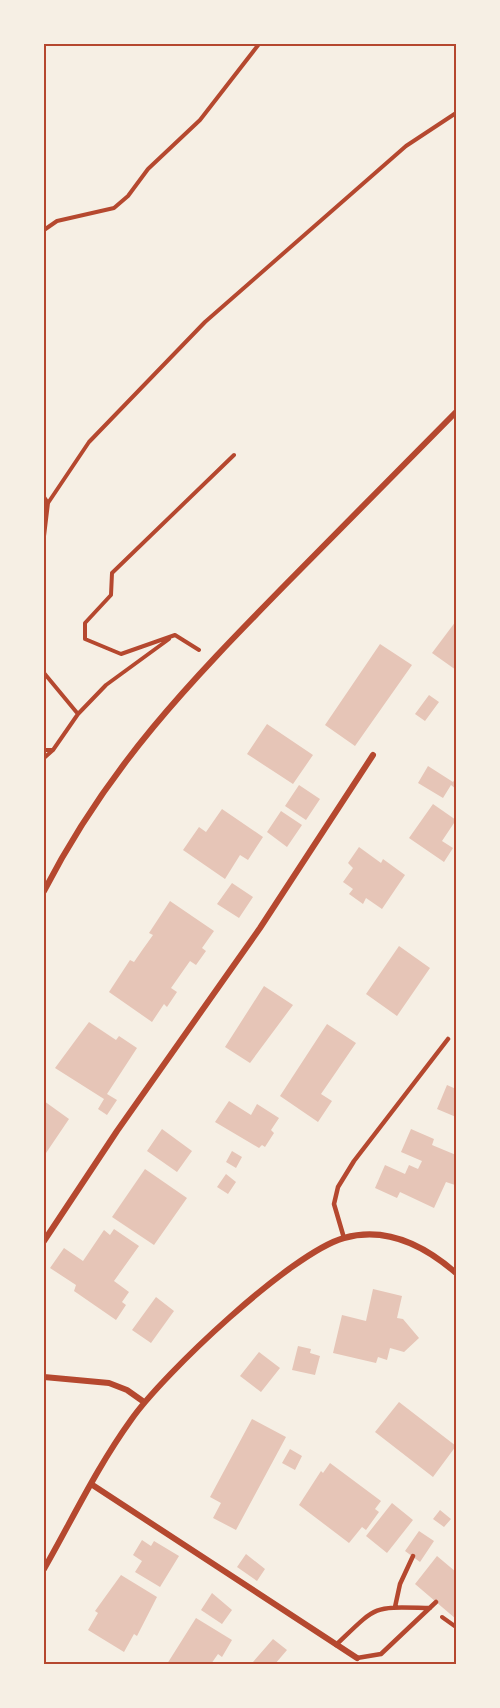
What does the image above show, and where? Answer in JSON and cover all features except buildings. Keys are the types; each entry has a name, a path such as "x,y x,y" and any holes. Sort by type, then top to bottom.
{"street":[{"path":"44,891 82,820 117,770 163,713 213,658 456,412"},
{"path":"44,1241 117,1131 260,928 373,755"},
{"path":"44,1569 118,1438 144,1402 197,1348 267,1287 310,1255 344,1238 382,1235 402,1239 435,1256 456,1273"},
{"path":"44,1377 109,1383 127,1390 144,1402"},
{"path":"91,1484 357,1658"}],"lane":[{"path":"344,1238 334,1204 338,1187 354,1161 448,1039"},
{"path":"395,1607 400,1584 413,1557"},
{"path":"357,1658 381,1654 436,1602"},
{"path":"336,1645 369,1612 385,1606 430,1608"}],"path":[{"path":"44,230 57,221 114,207 128,196 147,169 200,120 259,44"},
{"path":"44,536 48,503 89,442 205,322 406,146 456,113"},
{"path":"175,635 121,654 85,639 85,623 111,595 112,573 234,455"},
{"path":"44,497 48,503"},
{"path":"175,635 213,658"},
{"path":"44,758 53,750 78,714 106,685 175,635"},
{"path":"44,673 78,714"},
{"path":"44,750 53,750"}]}
